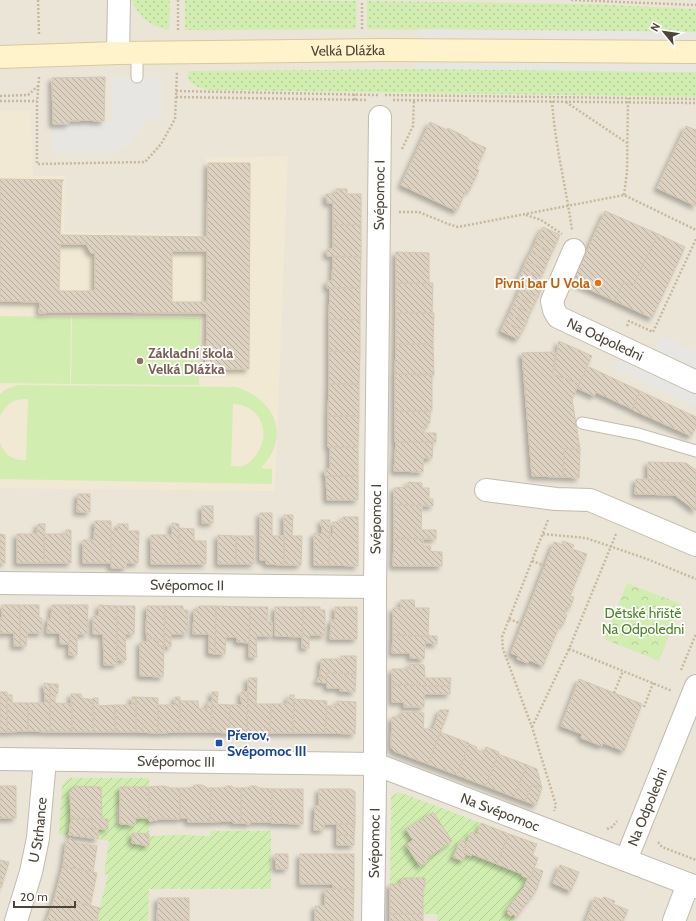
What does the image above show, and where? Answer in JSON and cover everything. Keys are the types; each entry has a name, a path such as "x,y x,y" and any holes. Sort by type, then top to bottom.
{"street":[{"path":"119,0 128,53"},
{"name":"Velká Dlážka","path":"0,57 128,53 382,50 696,52"},
{"name":"Svépomoc I","path":"373,921 380,106"},
{"name":"Na Odpoledni","path":"574,250 552,301 554,310 558,317 696,382"},
{"path":"486,490 556,499 590,500 696,545"},
{"name":"Svépomoc II","path":"0,583 375,587"},
{"name":"Na Odpoledni","path":"692,886 626,860 693,692"},
{"name":"Svépomoc III","path":"0,759 375,764"},
{"name":"U Strhance","path":"16,921 31,872 38,838 45,760"},
{"name":"Na Svépomoc","path":"375,764 626,860"},
{"path":"674,921 692,886"}],"lane":[{"path":"128,53 137,77"},
{"path":"582,423 638,434 696,451"}],"path":[{"path":"38,0 39,34"},
{"path":"178,0 178,30"},
{"path":"571,0 602,0 696,5"},
{"path":"362,1 362,29"},
{"path":"39,76 37,101 37,164 145,162 161,144 175,120 177,70"},
{"path":"0,96 28,95 38,86"},
{"path":"176,91 696,99"},
{"path":"354,94 355,101"},
{"path":"176,97 355,101 380,106 414,100 696,103"},
{"path":"552,97 556,145 569,206"},
{"path":"561,97 566,102 613,132 627,143"},
{"path":"624,195 627,172 628,98"},
{"path":"400,154 413,126 414,100"},
{"path":"0,101 37,101"},
{"path":"379,211 419,212 458,227 624,195 696,230"},
{"path":"526,215 541,220 560,232 574,250"},
{"path":"618,345 629,321 653,332 696,239"},
{"path":"552,815 556,805 532,727 503,649 502,637 556,499"},
{"path":"532,727 569,649 624,515"},
{"path":"543,534 586,538 647,559 696,579"},
{"path":"532,560 545,566"},
{"path":"509,619 522,624"},
{"path":"569,649 653,683 693,692"},
{"path":"614,693 623,671"},
{"path":"644,707 653,683"},
{"path":"657,840 658,844 662,847 696,860"}],"shaded area":[{"path":"0,0 696,0 696,921 0,921"},
{"path":"419,29 696,32 696,41 418,38"},
{"path":"415,61 696,63 696,72 415,69"},
{"path":"110,77 162,78 161,118 146,118 132,142 115,153 54,153 53,124 98,124 112,122"},
{"name":"Základní škola Velká Dlážka","path":"31,110 33,176 65,176 64,232 204,234 206,158 288,156 275,491 0,488 0,111"},
{"path":"662,336 696,353 696,407 614,368 629,339 655,351"}],"green space":[{"path":"132,0 170,0 169,30 156,26 146,20 138,12"},
{"path":"185,0 357,1 356,29 185,30"},
{"path":"367,1 591,4 696,9 696,32 367,29"},
{"path":"442,69 696,72 696,97 214,90 192,84 187,78 189,72 191,71"},
{"path":"0,316 71,317 70,384 0,383"},
{"path":"72,317 200,318 199,385 71,384"},
{"path":"19,385 236,387 261,400 275,420 277,432 275,444 270,456 261,468 272,469 272,484 0,479 0,443 4,450 13,458 26,460 28,399 14,401 5,408 0,416 0,394 6,389","holes":["233,404 251,409 257,415 261,422 263,439 255,456 250,462 242,466 231,466"]},
{"name":"Dětské hřiště Na Odpoledni","path":"627,583 681,604 659,661 604,639"},
{"path":"68,778 149,778 149,787 117,807 117,824 134,825 135,818 149,818 149,834 132,833 132,843 149,846 149,836 210,836 210,831 271,831 271,889 149,889 148,921 98,921 97,918 108,875 104,874 109,841 98,839 98,829 108,829 108,819 102,819 101,787 75,786 70,792 71,819 69,835 59,834 62,785"},
{"path":"399,792 481,823 477,834 467,842 460,840 454,857 463,861 466,854 472,855 528,878 520,909 513,921 437,921 437,914 423,914 423,887 425,887 425,878 402,878 402,884 390,884 391,797"}],"building":[{"path":"105,77 104,121 69,121 69,124 53,124 52,78"},
{"path":"430,122 447,130 448,128 468,138 468,140 486,148 476,169 479,170 469,191 466,190 457,211 401,185"},
{"path":"686,126 696,130 696,206 657,188"},
{"path":"208,163 250,163 249,369 206,369 207,313 39,313 40,302 0,301 0,179 64,180 62,181 60,235 207,237","holes":["60,244 86,244 91,253 95,253 95,291 59,291","172,251 207,251 207,302 172,302"]},
{"path":"336,189 347,189 347,194 361,194 361,225 333,225 333,203 327,203 326,194 336,194"},
{"path":"605,211 658,234 633,286 624,282 615,301 573,282"},
{"path":"333,225 361,225 361,257 327,256 327,249 333,249"},
{"path":"543,227 560,235 556,244 538,236"},
{"path":"658,234 685,247 652,318 615,301 624,282 633,286"},
{"path":"538,236 556,244 552,252 535,244"},
{"path":"535,244 552,252 548,261 531,252"},
{"path":"396,252 429,253 429,283 396,283"},
{"path":"531,252 548,261 545,269 526,261"},
{"path":"333,257 361,257 360,288 327,288 327,281 332,281"},
{"path":"526,261 545,269 541,277 523,269"},
{"path":"523,269 541,277 536,286 518,278"},
{"path":"524,281 542,288 538,297 520,289"},
{"path":"396,283 433,283 432,313 396,313"},
{"path":"330,288 360,288 360,320 329,319"},
{"path":"520,289 538,297 534,305 517,297"},
{"path":"517,297 534,305 530,313 513,305"},
{"path":"513,305 530,313 527,322 509,314"},
{"path":"396,313 434,313 433,344 396,344"},
{"path":"509,314 527,322 523,330 505,322"},
{"path":"329,319 360,320 360,352 329,351"},
{"path":"505,322 523,330 518,339 501,331"},
{"path":"559,341 592,356 579,384 553,374"},
{"path":"396,344 433,344 434,375 395,374"},
{"path":"329,351 360,352 359,384 329,384"},
{"path":"555,352 553,374 579,384 572,399 580,449 564,449 563,477 532,476 522,353"},
{"path":"587,366 640,391 632,409 596,392 594,396 577,388"},
{"path":"395,374 432,374 432,411 395,411"},
{"path":"329,384 359,384 359,416 328,416"},
{"path":"640,391 696,417 696,427 691,436 633,410"},
{"path":"395,411 430,411 430,423 427,423 427,428 423,427 423,433 436,433 436,442 395,442"},
{"path":"328,416 359,416 358,447 328,447"},
{"path":"396,442 433,442 432,458 423,458 423,472 394,471"},
{"path":"330,447 358,447 358,476 325,476 325,469 330,469"},
{"path":"564,449 580,449 579,478 563,477"},
{"path":"648,462 686,463 696,470 696,489 687,481 648,479"},
{"path":"326,476 358,476 358,500 327,500"},
{"path":"636,479 687,481 696,489 696,511 675,495 635,494"},
{"path":"408,482 422,483 422,488 429,488 429,499 433,499 433,506 394,505 394,488 408,487"},
{"path":"78,494 90,494 90,512 77,512"},
{"path":"394,505 422,505 421,530 436,530 436,539 394,538"},
{"path":"202,506 213,506 213,523 202,523"},
{"path":"260,513 272,513 272,536 284,536 284,565 266,564 266,560 260,560"},
{"path":"284,515 293,515 292,536 302,536 301,565 284,565"},
{"path":"343,517 358,517 358,566 329,565 330,534 333,534 333,522 342,522"},
{"path":"321,520 330,520 329,565 314,565 314,533 322,534"},
{"path":"95,521 111,521 111,563 83,563 83,540 94,540"},
{"path":"172,523 179,524 179,564 151,564 151,535 172,535"},
{"path":"38,524 45,524 44,563 17,563 17,534 37,534"},
{"path":"118,524 128,524 128,531 139,531 138,563 126,563 126,568 111,568 111,531 118,531"},
{"path":"179,528 194,529 194,541 206,541 206,564 179,564"},
{"path":"66,530 71,530 71,563 44,563 44,534 66,534"},
{"path":"0,534 5,535 5,563 0,563"},
{"path":"218,535 236,536 236,564 218,564"},
{"path":"236,536 254,536 254,564 236,564"},
{"path":"394,538 423,539 423,546 431,546 430,551 442,552 442,566 393,566"},
{"path":"563,541 574,545 572,549 587,554 570,596 574,597 570,608 566,607 564,613 567,615 563,625 560,624 543,666 529,660 528,663 517,659 518,656 511,653 554,542 562,545"},
{"path":"401,600 414,600 415,608 429,608 428,636 393,635 393,608 401,608"},
{"path":"2,605 20,605 20,646 14,646 14,633 0,633"},
{"path":"20,605 39,605 39,618 42,618 42,633 27,633 26,646 20,646"},
{"path":"52,605 70,605 69,644 60,644 60,633 47,633 48,619 51,618"},
{"path":"70,605 88,605 87,634 77,634 77,655 69,655"},
{"path":"99,605 117,606 117,665 104,665 103,634 93,634 93,616 99,616"},
{"path":"117,606 135,606 134,634 125,634 126,660 117,660"},
{"path":"147,606 165,606 164,646 158,646 158,638 147,639"},
{"path":"165,606 183,606 183,610 188,610 187,634 171,634 171,647 164,646"},
{"path":"199,606 216,606 215,654 209,653 209,634 193,634 194,609 198,609"},
{"path":"216,606 250,607 249,643 237,642 237,637 226,637 225,654 215,654"},
{"path":"250,607 268,607 267,622 272,622 272,636 256,636 257,657 249,657"},
{"path":"275,607 303,607 302,637 275,636"},
{"path":"303,607 320,607 320,610 325,610 325,635 309,635 309,648 302,648"},
{"path":"335,607 357,607 357,639 330,639 331,620 335,620"},
{"path":"393,635 437,636 437,644 425,643 424,659 410,658 410,653 392,653"},
{"path":"158,638 158,646 164,646 163,677 140,676 140,642 147,642 147,639"},
{"path":"341,656 356,656 356,674 327,673 327,678 320,678 321,659 341,659"},
{"path":"409,664 424,665 425,678 451,678 450,686 392,685 392,669 410,669"},
{"path":"327,673 356,674 355,692 340,691 340,688 327,688 327,683 317,682 318,678 327,678"},
{"path":"248,678 257,678 256,704 271,704 270,733 247,732"},
{"path":"579,679 642,704 624,751 603,743 602,746 581,738 582,734 561,726"},
{"path":"44,683 50,684 50,732 28,731 28,703 45,703"},
{"path":"50,684 58,684 58,693 55,695 55,703 72,704 72,732 50,732"},
{"path":"392,685 450,686 450,694 424,694 424,707 404,707 404,702 392,702"},
{"path":"0,692 7,692 7,732 0,732"},
{"path":"212,692 218,692 217,704 230,705 229,733 211,732"},
{"path":"241,692 248,692 247,732 229,733 230,705 243,705 241,701"},
{"path":"71,694 81,694 82,698 93,700 93,732 72,732"},
{"path":"7,695 12,695 12,703 28,703 28,731 7,732"},
{"path":"290,695 294,695 293,733 270,733 271,704 287,704 287,698 290,698"},
{"path":"132,697 136,697 136,732 115,732 115,705 132,705"},
{"path":"136,697 158,698 158,733 136,732"},
{"path":"175,697 180,697 179,732 158,733 158,705 175,705"},
{"path":"93,698 98,698 98,706 115,705 115,732 93,732"},
{"path":"294,699 327,701 325,733 293,733"},
{"path":"180,701 198,701 199,709 207,709 208,702 212,702 211,732 179,732"},
{"path":"337,701 356,702 355,734 325,733 327,706 337,706"},
{"path":"440,710 449,710 428,764 394,751 391,747 392,717 401,717 401,712 424,713 423,729 433,729"},
{"path":"440,732 469,743 457,775 428,764"},
{"path":"469,744 477,747 476,749 484,753 486,747 499,752 486,786 457,775"},
{"path":"498,754 527,765 514,797 486,786"},
{"path":"527,765 537,769 542,788 532,784 525,801 514,797"},
{"path":"532,784 542,788 536,805 525,801"},
{"path":"195,785 202,785 206,788 211,788 210,822 188,822 188,818 180,818 180,788 191,788"},
{"path":"0,786 16,786 16,818 0,818"},
{"path":"75,786 101,787 102,819 108,819 108,829 92,829 92,819 71,819 70,792"},
{"path":"162,786 169,788 180,788 180,819 158,819 149,821 149,787"},
{"path":"227,786 241,788 241,823 233,823 232,821 210,822 211,788 224,788"},
{"path":"251,786 272,789 271,822 249,822 250,824 241,823 241,788 248,788"},
{"path":"120,787 149,787 149,818 135,818 135,825 120,824"},
{"path":"272,789 303,789 303,824 271,823"},
{"path":"319,789 351,789 355,792 355,824 324,824 324,830 314,830 315,806 319,806"},
{"path":"433,812 452,841 426,859 428,861 420,866 406,845 413,840 406,829"},
{"path":"71,819 92,819 92,829 98,829 98,839 69,835"},
{"path":"481,823 509,834 497,864 472,854 471,856 463,853 471,832 477,834"},
{"path":"337,824 355,824 354,835 337,835"},
{"path":"132,833 149,834 149,846 132,843"},
{"path":"509,834 537,844 532,855 538,858 530,879 522,876 522,874 497,864"},
{"path":"337,835 354,835 354,845 337,845"},
{"path":"71,838 76,843 97,846 93,872 63,866 66,842"},
{"path":"461,840 467,842 463,853 466,854 463,861 453,857"},
{"path":"275,854 288,854 288,869 276,869"},
{"path":"300,854 354,854 354,889 333,889 333,884 300,884"},
{"path":"0,860 9,862 1,888 0,887"},
{"path":"560,865 579,872 571,891 553,883"},
{"path":"63,866 97,873 90,906 55,896"},
{"path":"534,868 543,871 536,891 516,917 513,914 511,916 507,913 509,911 507,910 524,887 528,878 530,879"},
{"path":"402,878 425,878 425,887 423,887 423,914 390,914 390,884 402,884"},
{"path":"325,889 354,889 353,921 315,921 315,906 325,906"},
{"path":"55,896 100,908 97,918 98,921 46,921"},
{"path":"595,897 602,900 604,897 615,901 613,904 628,910 623,921 586,921"},
{"path":"158,898 189,898 189,921 157,921"},
{"path":"390,914 423,914 423,921 390,921"}],"place":[{"name":"Pivní bar U Vola","path":"598,283"},
{"name":"Základní škola Velká Dlážka","path":"140,361"},
{"name":"Přerov, Svépomoc III","path":"219,743"}]}
